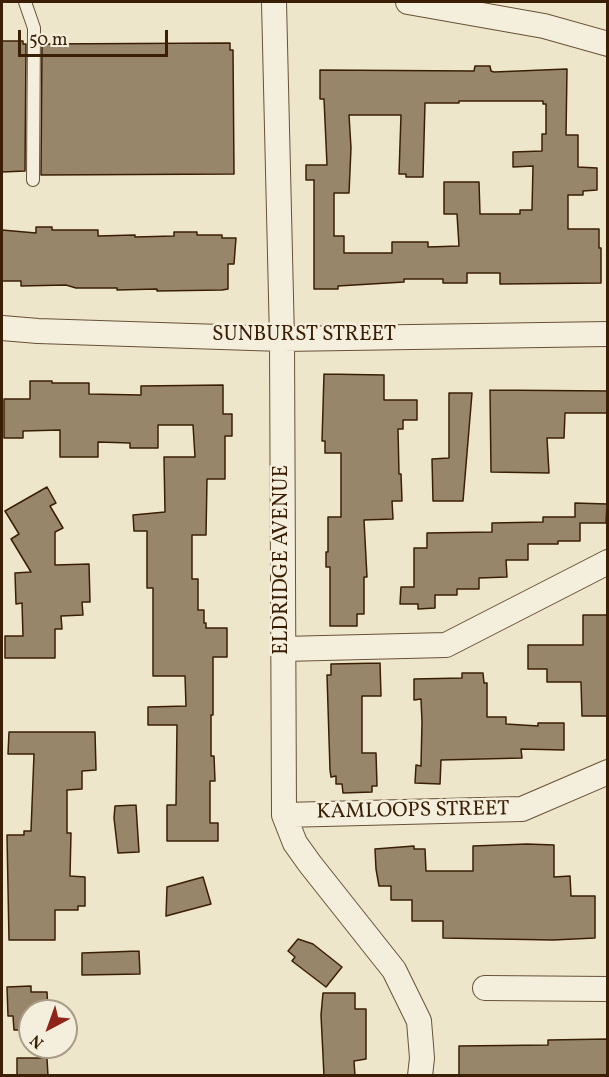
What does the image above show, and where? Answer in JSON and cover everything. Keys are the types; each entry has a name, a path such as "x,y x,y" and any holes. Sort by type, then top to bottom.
{"street":[{"name":"ELDRIDGE AVENUE","path":"274,2 282,339 284,815 295,843 394,970 419,1021 422,1058 420,1076"},
{"path":"408,2 544,26 608,44"},
{"name":"SUNBURST STREET","path":"2,328 282,339 608,334"},
{"path":"283,649 446,645 608,562"},
{"name":"KAMLOOPS STREET","path":"284,815 522,809 608,772"},
{"path":"485,988 608,989"}],"lane":[{"path":"25,2 34,28 33,180"}],"building":[{"path":"2,41 23,41 23,44 26,44 25,171 2,172"},
{"path":"230,43 230,50 233,50 234,174 41,175 42,44"},
{"path":"475,66 490,66 491,71 494,72 567,69 566,135 578,135 578,167 597,168 597,190 583,191 583,195 568,195 568,229 599,229 601,283 500,284 500,273 467,273 467,283 443,283 443,279 404,279 404,282 338,286 338,289 314,289 314,180 306,180 306,165 327,165 324,99 320,99 320,70 474,71","holes":["543,101 543,104 546,104 546,134 542,134 542,151 513,152 513,167 533,166 532,210 520,210 520,214 480,214 479,182 444,182 444,214 457,214 459,246 428,247 428,242 392,242 392,253 344,253 344,236 334,236 334,193 349,193 351,148 349,115 401,115 399,174 406,174 406,177 423,177 425,103"]},
{"path":"36,227 52,227 52,230 98,230 98,236 174,236 174,232 197,232 197,235 222,235 222,238 236,238 234,264 228,264 228,289 117,290 117,288 76,288 66,285 21,286 21,281 2,281 2,230 36,233"},
{"path":"324,374 384,375 384,400 417,400 417,420 403,420 403,429 398,429 402,501 392,501 393,519 364,520 367,577 364,577 364,614 357,614 357,626 330,626 330,567 326,567 328,517 341,517 341,453 325,453 325,441 322,441"},
{"path":"30,381 89,383 89,394 141,395 141,386 223,385 223,414 232,414 232,436 225,436 225,479 207,479 206,535 192,535 192,579 198,579 198,610 204,610 206,628 227,628 227,657 213,657 211,756 214,756 215,781 210,781 210,823 218,823 218,841 167,841 167,805 176,805 177,725 148,725 148,707 186,706 185,676 153,676 153,588 147,588 147,531 134,531 133,515 165,512 164,457 195,457 193,425 158,425 158,448 130,448 130,443 98,442 98,457 60,457 60,430 23,431 23,438 4,438 4,399 30,399"},
{"path":"490,390 608,391 608,413 565,413 564,438 547,438 549,473 491,472"},
{"path":"449,393 472,393 463,501 433,501 432,459 449,458"},
{"path":"47,487 56,503 50,506 63,528 55,532 55,565 89,564 90,602 82,602 83,615 61,616 62,629 55,629 55,658 5,658 5,636 23,636 22,603 16,604 15,573 31,572 11,539 19,534 5,511"},
{"path":"575,503 607,504 606,523 580,523 580,541 528,544 528,560 506,560 507,577 479,578 479,589 457,589 457,595 435,595 435,608 418,609 418,604 400,604 401,587 414,587 414,548 427,548 427,533 492,532 492,523 543,522 543,517 575,517"},
{"path":"583,615 608,615 608,716 582,716 581,682 547,682 547,669 528,669 528,645 583,645"},
{"path":"380,663 381,696 362,696 362,753 376,753 377,786 372,786 372,792 343,793 342,784 336,784 336,776 331,777 330,770 327,675 331,675 331,664"},
{"path":"462,673 483,673 484,683 487,683 487,717 506,717 506,724 538,726 538,723 564,723 564,750 521,749 522,758 441,760 440,784 415,783 416,765 421,766 422,722 421,699 414,700 414,679 462,678"},
{"path":"9,732 95,732 96,770 82,771 82,789 67,790 67,833 71,833 70,876 85,877 85,906 78,906 78,910 55,910 55,940 9,940 7,835 24,835 24,831 31,831 34,754 8,754"},
{"path":"136,805 139,852 118,853 115,806"},
{"path":"554,845 554,877 570,876 571,896 595,896 595,938 553,940 443,938 443,921 412,921 412,900 391,900 391,886 379,886 375,849 414,846 414,849 425,849 426,871 473,871 473,846"},
{"path":"203,877 211,904 166,916 167,887"},
{"path":"298,939 313,944 342,967 326,987 292,961 295,957 288,951"},
{"path":"139,951 140,974 82,975 82,953"},
{"path":"31,986 31,992 47,992 47,999 18,999 18,1030 14,1030 13,1016 8,1016 7,987"},
{"path":"323,993 355,993 355,1009 366,1009 366,1059 354,1061 355,1076 324,1076 321,1015"},
{"path":"608,1039 608,1076 459,1075 459,1046 548,1045 548,1040"},
{"path":"17,1058 47,1059 48,1076 17,1076"}]}
